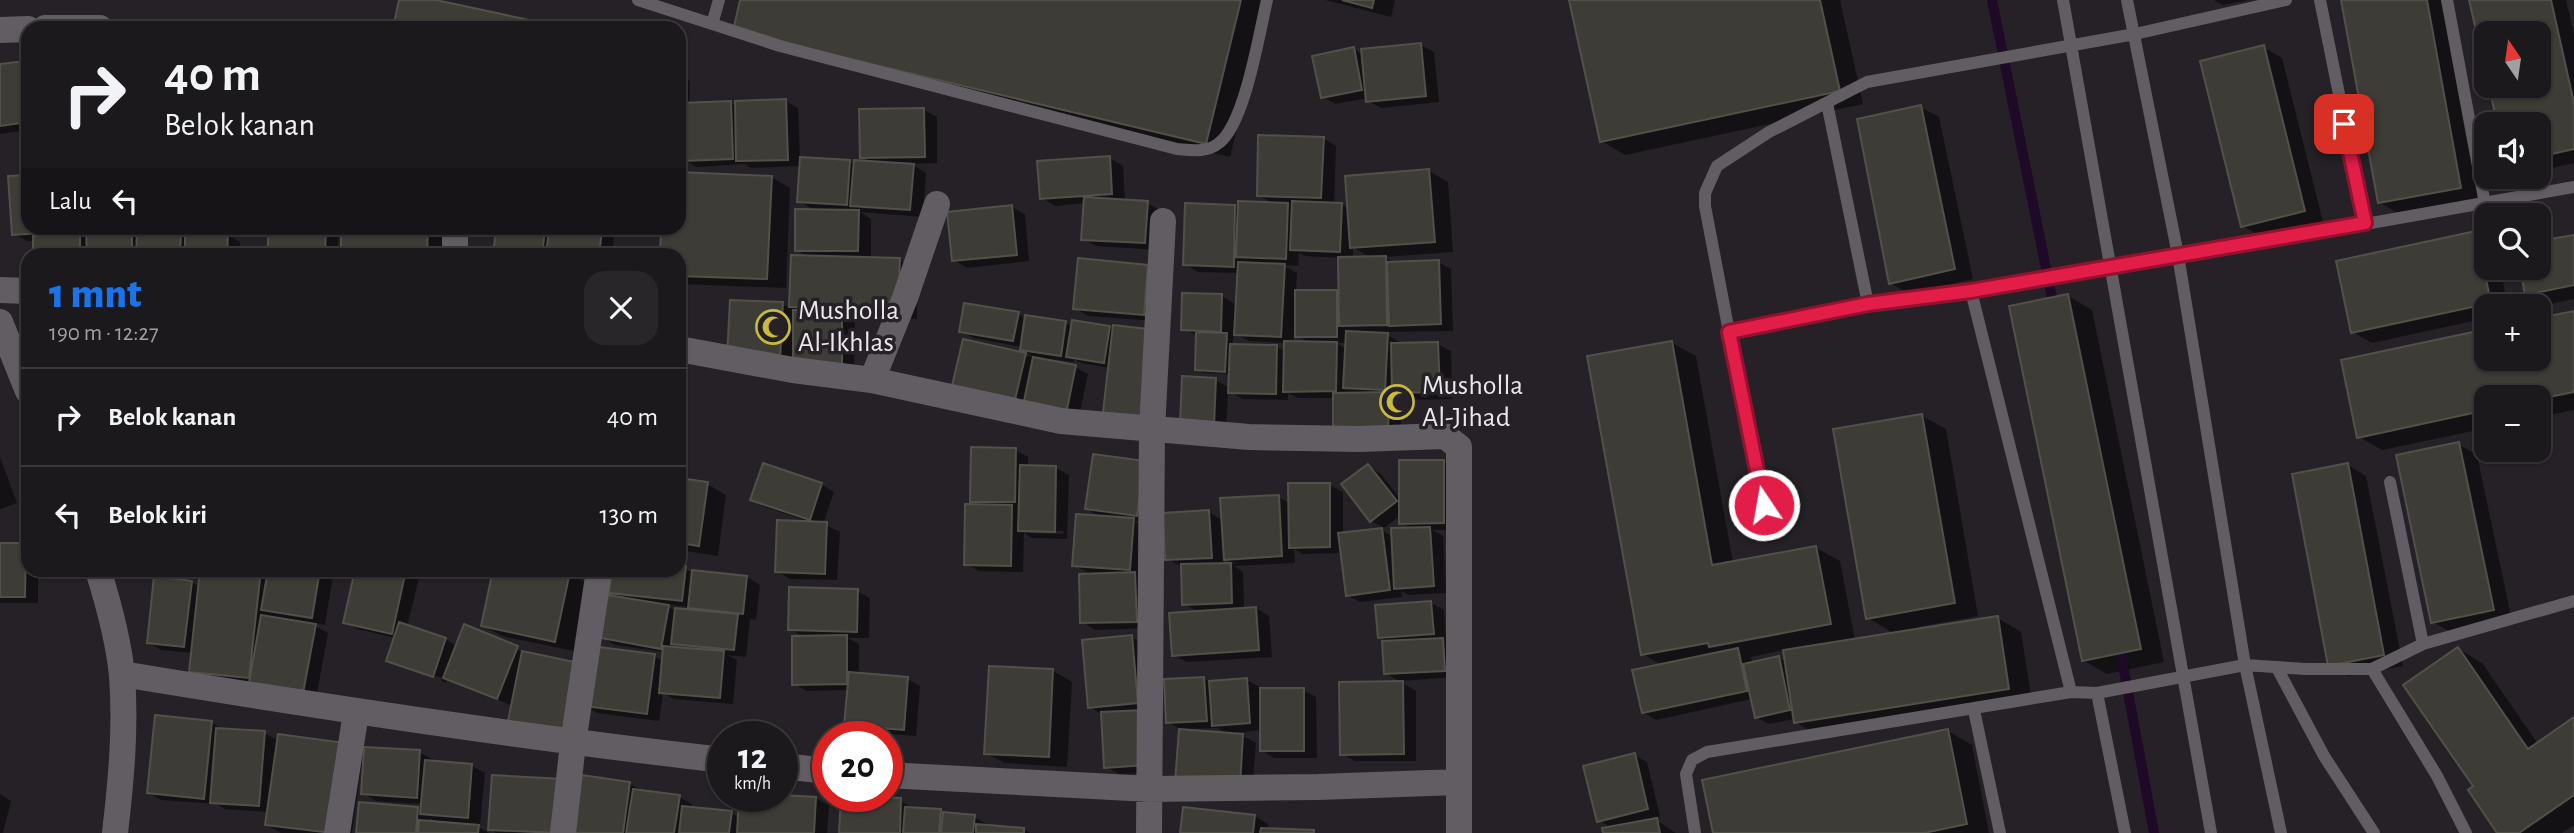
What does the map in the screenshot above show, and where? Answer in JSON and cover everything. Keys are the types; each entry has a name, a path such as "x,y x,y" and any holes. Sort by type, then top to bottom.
{"street":[{"path":"0,30 21,29"},
{"path":"872,380 905,298 937,204"},
{"path":"1149,833 1152,429 1163,221"},
{"path":"0,290 21,291"},
{"path":"0,322 21,374"},
{"path":"686,350 793,370 872,380 1061,421 1249,438 1380,439 1445,436 1459,447 1459,833"},
{"path":"99,577 122,674 123,761 115,833"},
{"path":"564,833 573,743 598,577"},
{"path":"122,674 356,713 707,758"},
{"path":"337,833 356,713"},
{"path":"903,776 1150,789 1458,782"}],"lane":[{"path":"638,0 780,47 1163,146 1203,150 1218,144 1238,118 1268,0"},
{"path":"712,24 719,0"},
{"path":"2063,0 2211,833 2204,833"},
{"path":"2127,0 2178,256 2245,665 2281,833"},
{"path":"1764,505 1705,206 1705,193 1717,166 1769,132 1867,82 2135,34 2286,0"},
{"path":"2319,0 2365,223"},
{"path":"2447,0 2485,203"},
{"path":"1828,103 1868,304"},
{"path":"2490,203 2574,187"},
{"path":"1729,332 1868,304 1971,291 2110,265 2474,206"},
{"path":"1971,291 2071,692"},
{"path":"2390,482 2423,644"},
{"path":"1695,833 1686,774 1692,760 1707,752 2071,692 2097,693 2245,665 2372,669 2423,644 2574,601"},
{"path":"2277,668 2324,756 2374,833"},
{"path":"2372,669 2437,776 2466,833"},
{"path":"2097,693 2125,833"},
{"path":"1974,710 2000,833"}],"building":[{"path":"399,0 436,0 534,21 394,21"},
{"path":"740,0 1241,0 1206,144 733,31"},
{"path":"1342,0 1374,0 1372,8"},
{"path":"1569,0 1820,0 1840,91 1600,142"},
{"path":"2341,0 2427,0 2461,188 2378,203"},
{"path":"2469,0 2551,0 2574,103 2574,149 2551,154 2551,112 2494,112 2492,98 2552,98 2552,21 2474,22"},
{"path":"1421,43 1426,96 1366,102 1361,49"},
{"path":"2264,45 2305,211 2241,227 2200,61"},
{"path":"1354,47 1362,90 1321,98 1312,56"},
{"path":"21,61 21,123 0,126 0,64"},
{"path":"786,99 788,160 736,161 735,101"},
{"path":"731,101 733,159 686,161 686,103"},
{"path":"1921,105 1955,269 1889,284 1857,119"},
{"path":"924,108 925,157 860,158 859,109"},
{"path":"1258,135 1324,137 1321,198 1257,196"},
{"path":"1110,156 1112,194 1040,199 1037,161"},
{"path":"800,157 850,160 847,205 797,202"},
{"path":"854,160 914,164 910,210 850,206"},
{"path":"1429,169 1435,242 1350,248 1345,176"},
{"path":"686,172 772,176 767,279 686,276 686,248 660,248 661,235 686,235"},
{"path":"21,175 21,234 12,235 8,176"},
{"path":"1084,197 1148,201 1145,243 1081,240"},
{"path":"1238,201 1288,203 1286,259 1236,257"},
{"path":"1292,201 1342,203 1340,252 1290,250"},
{"path":"1185,203 1235,205 1234,267 1183,265"},
{"path":"1012,205 1017,255 952,261 947,212"},
{"path":"795,209 859,210 858,251 795,251"},
{"path":"2474,231 2474,280 2486,280 2489,294 2474,294 2474,307 2351,333 2336,261"},
{"path":"86,235 132,235 132,248 87,248"},
{"path":"137,235 181,235 180,248 136,248"},
{"path":"185,235 228,235 227,248 185,248"},
{"path":"268,235 326,235 325,248 268,248"},
{"path":"341,235 428,235 427,248 341,248"},
{"path":"495,235 544,235 543,248 494,248"},
{"path":"548,235 601,235 600,248 547,248"},
{"path":"2574,235 2574,285 2525,294 2522,280 2551,280 2551,239"},
{"path":"33,236 80,236 80,248 33,248"},
{"path":"791,255 900,258 898,309 789,307"},
{"path":"1386,256 1387,325 1339,326 1338,257"},
{"path":"1078,258 1148,265 1144,315 1073,309"},
{"path":"1439,260 1441,324 1389,326 1387,262"},
{"path":"1238,262 1285,264 1281,337 1234,335"},
{"path":"1295,290 1337,290 1337,337 1295,337"},
{"path":"1182,293 1222,294 1221,332 1181,330"},
{"path":"2068,294 2141,649 2082,661 2009,306"},
{"path":"730,300 783,302 780,360 727,357"},
{"path":"964,303 1019,312 1013,341 959,332"},
{"path":"793,310 842,310 842,371 793,370"},
{"path":"2574,311 2574,392 2551,397 2551,385 2474,385 2474,413 2357,438 2341,360 2474,332 2474,371 2551,371 2551,316"},
{"path":"1025,315 1066,321 1061,356 1020,350"},
{"path":"1072,320 1110,326 1104,363 1066,357"},
{"path":"1113,325 1156,330 1144,426 1102,421"},
{"path":"1346,331 1388,333 1385,390 1343,388"},
{"path":"1196,332 1227,333 1225,372 1195,370"},
{"path":"963,339 1026,353 1013,408 950,394"},
{"path":"1284,341 1337,342 1336,391 1283,392"},
{"path":"1672,341 1712,565 1816,546 1831,624 1709,647 1708,643 1641,655 1587,356"},
{"path":"1438,342 1440,392 1392,393 1391,343"},
{"path":"1230,344 1277,345 1276,394 1228,393"},
{"path":"1033,357 1076,365 1065,419 1022,411"},
{"path":"1182,376 1216,378 1214,426 1180,424"},
{"path":"1389,392 1388,437 1333,438 1333,393"},
{"path":"1922,414 1955,603 1866,619 1833,429"},
{"path":"2459,442 2494,610 2431,623 2396,455"},
{"path":"971,447 1016,448 1015,502 970,502"},
{"path":"1093,454 1145,461 1137,516 1085,509"},
{"path":"1399,460 1444,460 1444,523 1399,524"},
{"path":"763,463 822,483 810,520 750,500"},
{"path":"2348,463 2384,655 2328,666 2292,474"},
{"path":"1368,464 1397,501 1370,522 1341,484"},
{"path":"1020,465 1056,466 1055,532 1018,531"},
{"path":"686,479 708,482 699,546 686,544"},
{"path":"1288,483 1330,483 1330,547 1289,548"},
{"path":"1279,495 1282,556 1224,560 1220,498"},
{"path":"965,504 1012,505 1011,566 964,565"},
{"path":"1209,510 1212,558 1165,560 1163,513"},
{"path":"1076,514 1134,518 1130,570 1072,566"},
{"path":"777,520 827,522 825,574 775,572"},
{"path":"1430,527 1434,586 1394,589 1391,528"},
{"path":"1382,528 1390,590 1346,596 1338,533"},
{"path":"0,543 21,543 21,577 25,577 25,597 0,597"},
{"path":"1231,563 1232,603 1182,605 1181,564"},
{"path":"692,570 747,576 743,614 688,608"},
{"path":"1135,572 1137,622 1080,623 1079,574"},
{"path":"154,577 192,581 184,647 147,643"},
{"path":"199,577 260,577 249,678 189,672"},
{"path":"267,577 319,577 312,618 261,610"},
{"path":"353,577 404,577 392,634 343,623"},
{"path":"492,577 569,577 555,642 481,626"},
{"path":"611,577 685,577 682,601 609,593"},
{"path":"789,587 858,589 857,632 788,630"},
{"path":"608,595 669,605 661,649 601,638"},
{"path":"1431,601 1434,634 1378,638 1375,605"},
{"path":"1256,607 1259,650 1172,656 1169,613"},
{"path":"675,608 738,614 734,650 671,644"},
{"path":"261,615 316,624 303,693 249,683"},
{"path":"1998,616 2009,689 1794,723 1783,650"},
{"path":"399,622 446,638 433,677 386,661"},
{"path":"464,624 518,646 497,699 443,678"},
{"path":"847,635 847,684 792,685 792,636"},
{"path":"1132,635 1138,703 1088,708 1082,640"},
{"path":"1443,638 1445,671 1384,674 1382,641"},
{"path":"591,646 655,654 647,714 583,706"},
{"path":"663,646 724,651 720,698 659,693"},
{"path":"2458,647 2528,749 2574,717 2574,795 2519,833 2497,833 2468,790 2473,786 2403,685"},
{"path":"1738,648 1747,691 1642,713 1632,670"},
{"path":"522,651 579,663 565,737 507,726"},
{"path":"1779,656 1790,710 1755,718 1743,664"},
{"path":"989,666 1053,669 1049,757 984,754"},
{"path":"849,672 908,677 904,730 903,721 844,721"},
{"path":"1204,677 1207,721 1166,723 1164,679"},
{"path":"1247,678 1250,723 1212,726 1209,681"},
{"path":"1403,681 1404,754 1340,755 1339,682"},
{"path":"1260,688 1304,688 1304,751 1260,751"},
{"path":"1144,710 1147,765 1104,768 1101,712"},
{"path":"155,715 212,721 204,799 147,793"},
{"path":"216,728 265,731 259,806 210,803"},
{"path":"1179,729 1243,734 1240,786 1175,782"},
{"path":"1948,729 1967,824 1924,833 1713,833 1702,780"},
{"path":"278,734 345,743 332,833 265,825"},
{"path":"364,747 420,750 417,798 361,794"},
{"path":"1635,753 1648,809 1597,822 1583,766"},
{"path":"425,760 472,764 468,818 420,814"},
{"path":"492,775 563,779 559,833 488,830"},
{"path":"582,775 630,782 623,833 574,833"},
{"path":"633,789 680,795 674,833 626,833"},
{"path":"798,796 812,797 812,812 815,812 814,833 737,833 738,812 798,812"},
{"path":"359,802 418,807 416,833 356,833"},
{"path":"682,806 707,808 707,812 732,812 729,833 679,833"},
{"path":"905,807 941,809 939,833 903,833"},
{"path":"1183,807 1255,815 1253,833 1180,833"},
{"path":"840,812 901,812 900,833 839,833"},
{"path":"943,812 975,815 973,833 941,833"},
{"path":"1657,818 1660,833 1603,833 1602,828"},
{"path":"419,820 479,825 478,833 418,833"},
{"path":"976,824 1024,828 1024,833 976,833"},
{"path":"1261,828 1314,830 1314,833 1260,833"}],"waterway":[{"path":"1992,0 2054,308"},
{"path":"2119,643 2154,833"}],"place":[{"name":"Musholla Al-Ikhlas","path":"773,327"},
{"name":"Musholla Al-Jihad","path":"1397,402"}],"route":[{"path":"1764,505 1729,332 1868,304 1971,291 2365,223 2344,124"}]}
